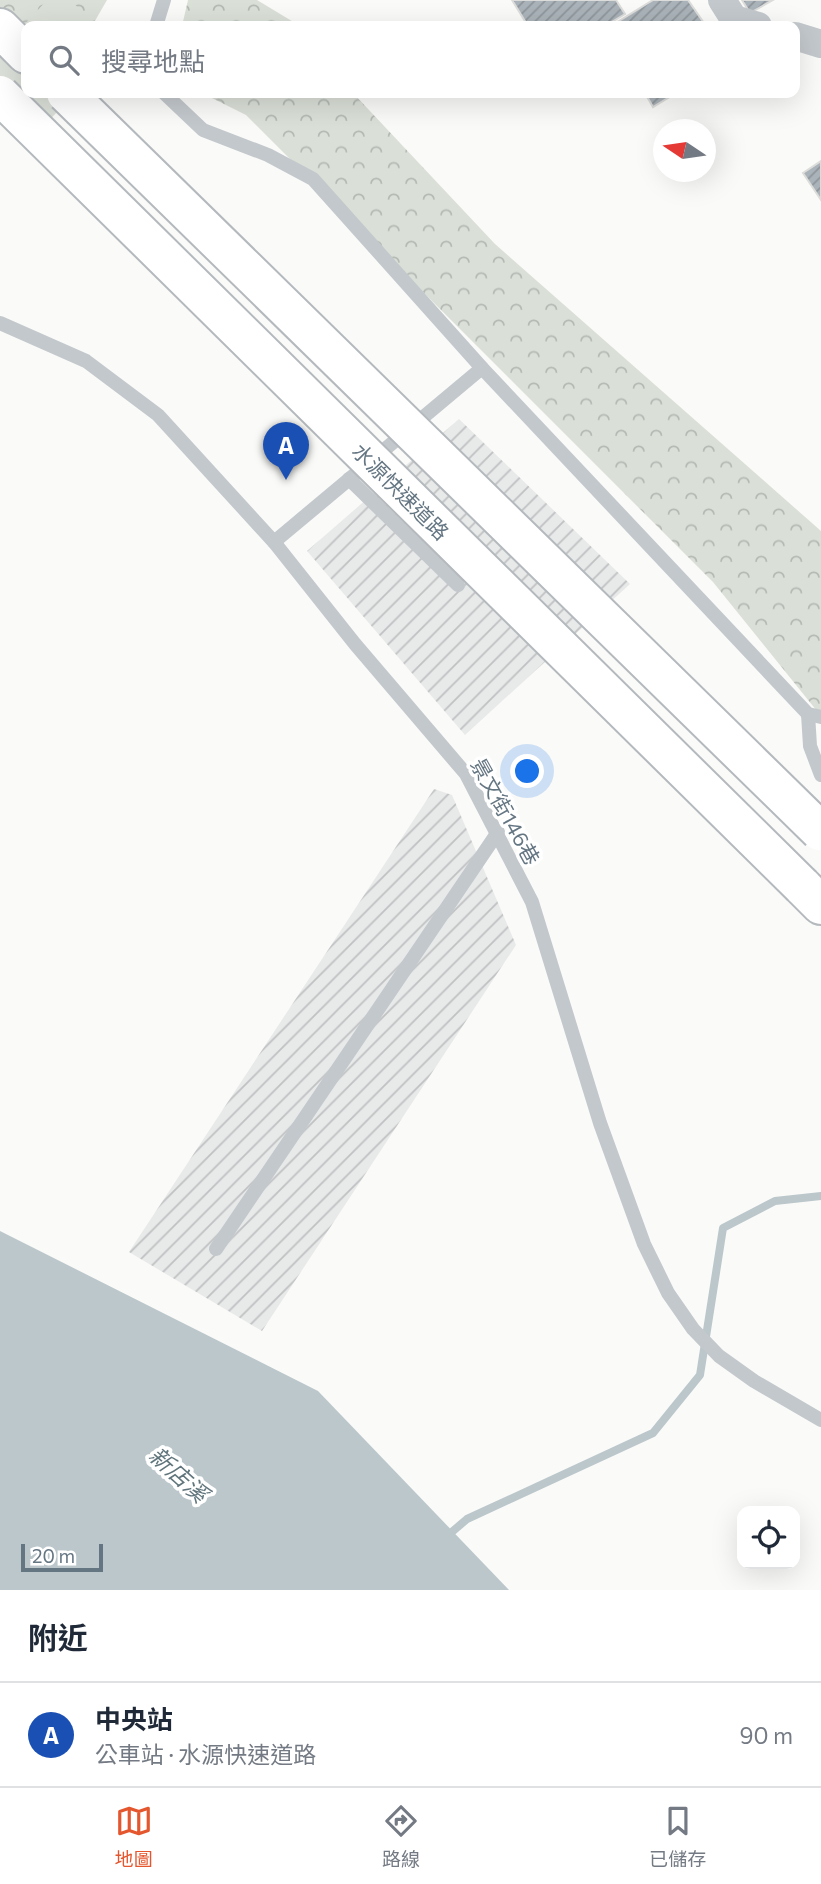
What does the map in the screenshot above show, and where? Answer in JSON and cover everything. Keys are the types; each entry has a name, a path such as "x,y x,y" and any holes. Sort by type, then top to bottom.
{"highway":[{"path":"0,28 21,49"},
{"name":"水源快速道路","path":"0,95 812,896"},
{"path":"71,98 820,832"}],"street":[{"path":"722,0 734,19 741,21"},
{"path":"800,38 821,44"}],"lane":[{"path":"158,21 164,0"},
{"path":"169,98 203,130 268,155 313,179 482,369 814,715 810,746 821,775"},
{"name":"景文街146巷","path":"0,323 86,361 158,415 274,542 355,644 466,774 498,832 531,902 600,1123 644,1244 668,1293 693,1329 719,1356 754,1381 821,1420"},
{"path":"274,542 482,369"},
{"path":"349,479 457,585"},
{"path":"216,1249 498,832"}],"shaded area":[{"path":"459,419 630,584 465,735 307,551"},
{"path":"434,789 452,795 516,945 262,1331 129,1252"}],"green space":[{"path":"0,0 107,0 95,21 21,21 21,98 0,119"},
{"path":"47,0 70,0 93,21 28,21"},
{"path":"188,0 257,0 292,21 183,21"},
{"path":"21,28 21,98 70,98 37,133 0,94 0,51"},
{"path":"212,98 358,98 495,244 821,531 821,716 713,582 246,115"}],"water":[{"name":"新店溪","path":"0,1231 318,1391 509,1590 0,1590"}],"building":[{"path":"512,0 616,0 625,14 613,21 525,21"},
{"path":"653,0 688,0 703,21 619,21"},
{"path":"742,0 773,0 750,13"},
{"path":"648,98 668,98 653,107"},
{"path":"821,161 821,200 803,173"}],"waterway":[{"path":"446,1537 467,1519 653,1433 700,1375 723,1228 775,1201 821,1196"}],"place":[{"name":"中央站","path":"286,480"}]}
